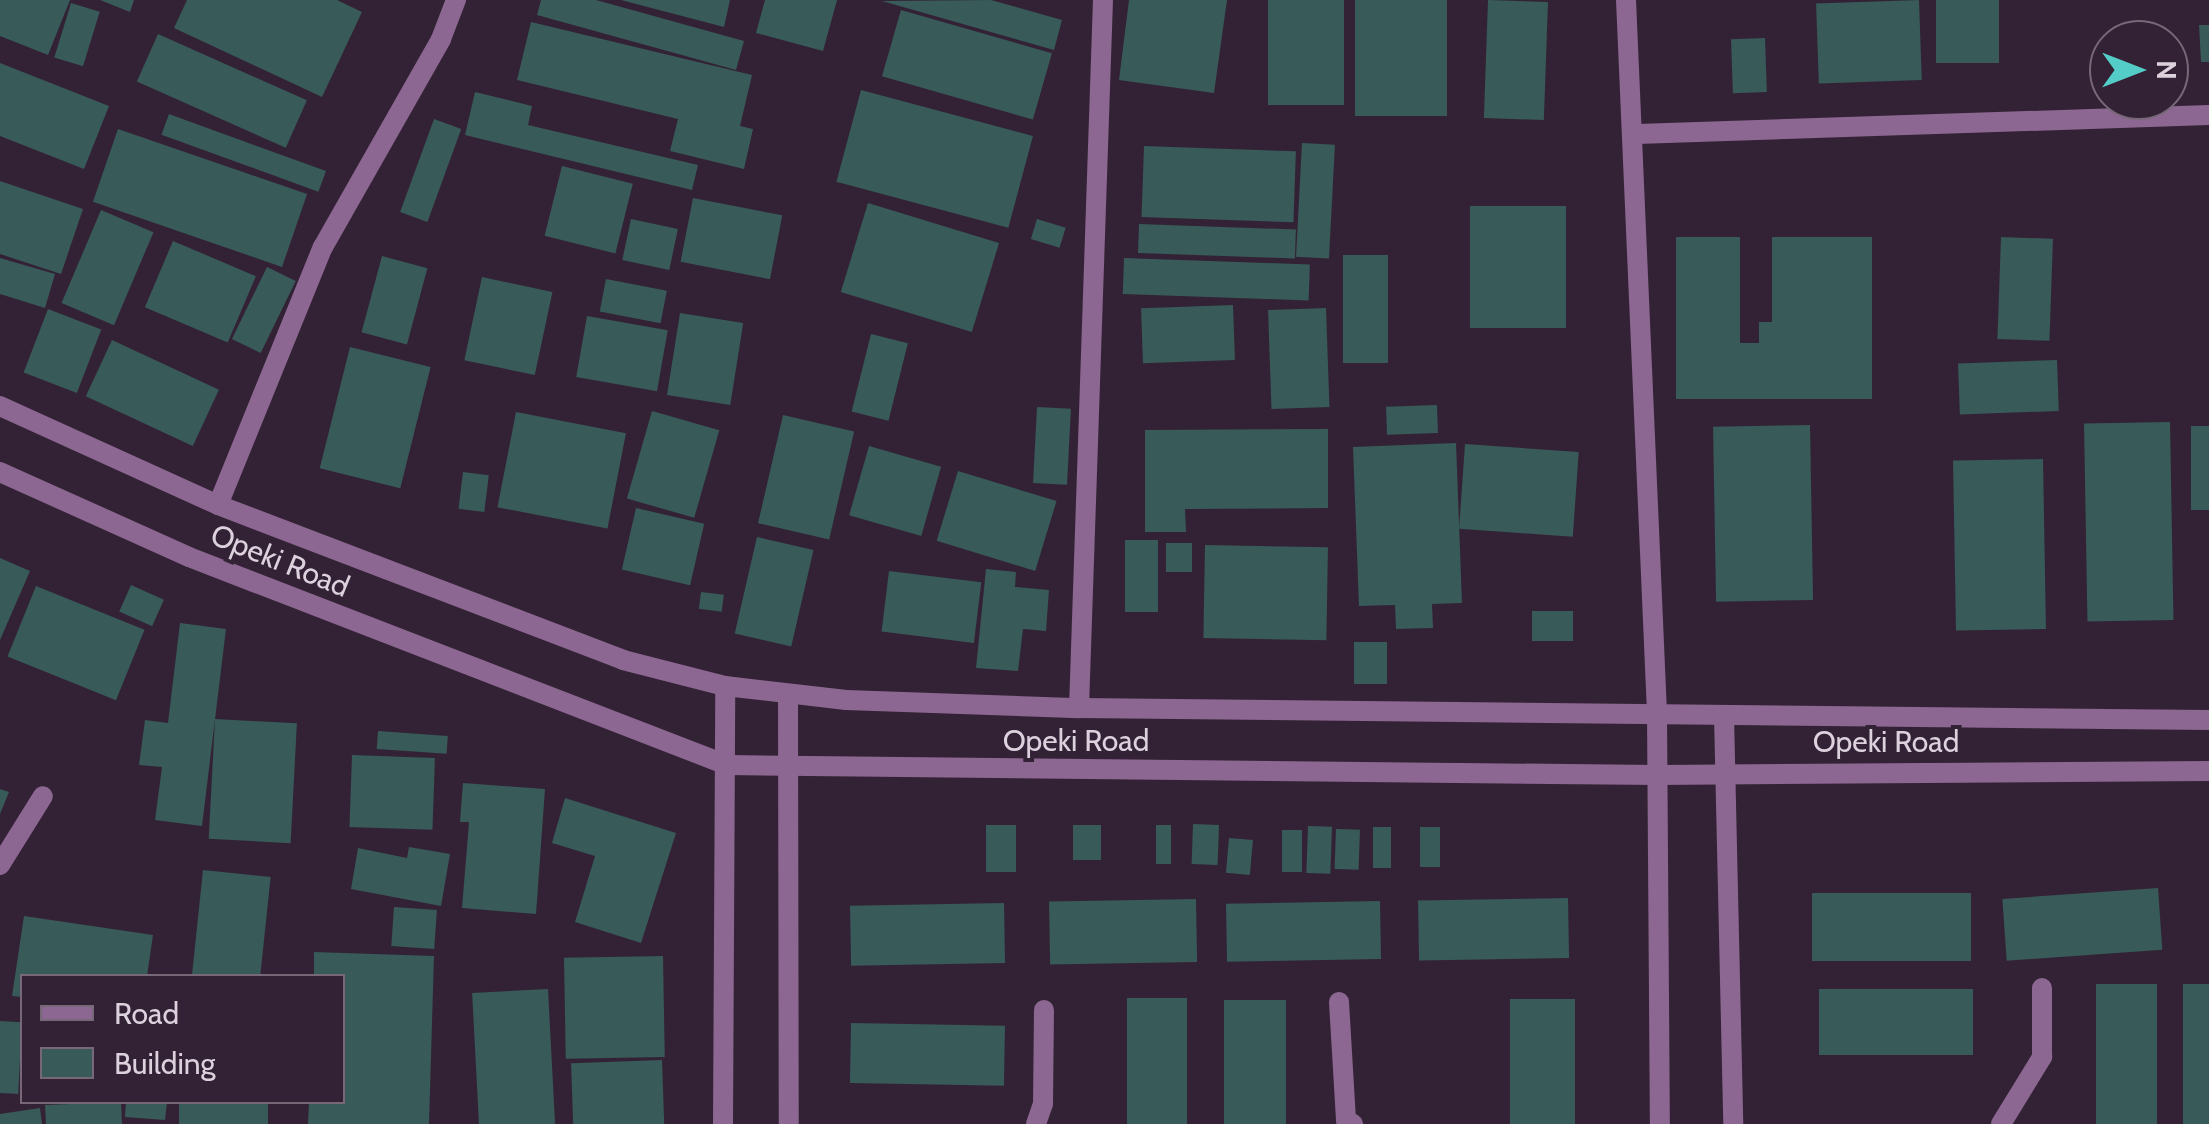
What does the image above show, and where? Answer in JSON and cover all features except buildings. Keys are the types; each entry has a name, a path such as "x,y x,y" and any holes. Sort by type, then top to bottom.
{"street":[{"path":"218,505 323,248 441,39 456,0"},
{"path":"1079,708 1103,0"},
{"path":"1626,0 1636,134 1657,713 1660,1124"},
{"path":"1636,134 2209,115"},
{"name":"Opeki Road","path":"0,406 218,505 622,660 724,686 788,695 1079,708 2209,720"},
{"name":"Opeki Road","path":"0,472 207,564 728,765 1658,776 1728,772 2209,771"},
{"path":"723,1124 728,765 724,686"},
{"path":"788,695 789,1124"},
{"path":"1724,716 1733,1124"},
{"path":"0,865 42,796"},
{"path":"2001,1124 2042,1058 2042,988"},
{"path":"1339,1002 1346,1120 1353,1124"},
{"path":"1036,1124 1044,1104 1044,1010"}]}
